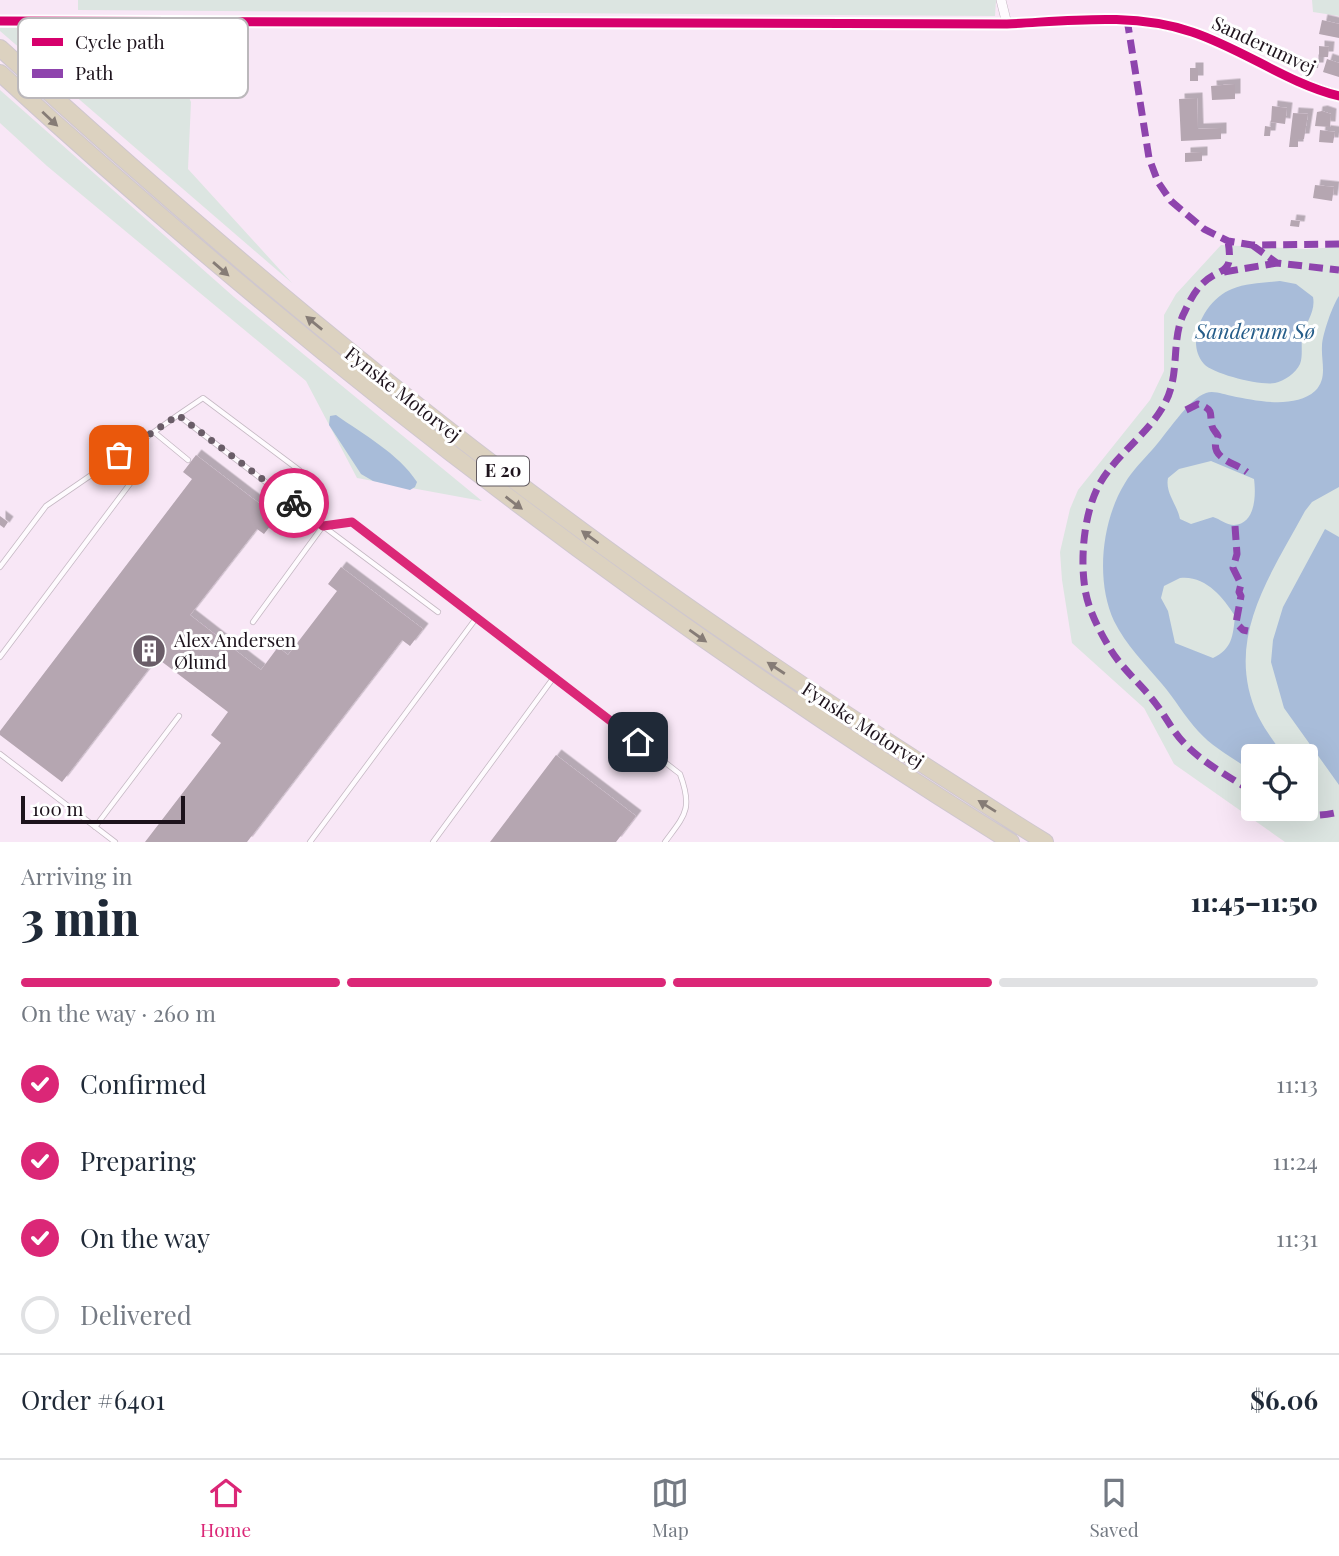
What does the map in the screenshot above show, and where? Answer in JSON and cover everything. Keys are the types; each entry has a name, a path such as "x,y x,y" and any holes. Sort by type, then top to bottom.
{"highway":[{"name":"Fynske Motorvej","path":"0,48 18,64"},
{"name":"Fynske Motorvej","path":"0,73 18,89"},
{"name":"Fynske Motorvej","path":"27,98 225,273 451,455 645,599 748,671 1011,842"},
{"name":"Fynske Motorvej","path":"55,98 247,268 461,440 579,529 758,656 1045,842"}],"street":[{"path":"1001,0 1007,24"},
{"name":"Sanderumvej","path":"248,22 1007,24 1127,19 1194,32 1294,79 1339,96"},
{"name":"Sanderumvej","path":"0,21 18,21"}],"lane":[{"path":"0,567 46,506 203,398 311,479 293,503"},
{"path":"178,415 438,612"},
{"path":"154,432 188,460"},
{"path":"0,657 135,477 134,468 119,455"},
{"path":"253,622 323,526 352,522 680,774 687,792 685,815 665,842"},
{"path":"310,842 477,618"},
{"path":"433,842 554,677"},
{"path":"95,827 180,716"},
{"path":"0,754 115,842"}],"shaded area":[{"path":"78,0 996,0 995,16 78,10"},
{"path":"1312,0 1339,0 1339,16 1313,12"},
{"path":"0,28 18,28 18,47"},
{"path":"0,90 234,297 482,501 357,478 306,381 47,166 0,123"},
{"path":"78,98 189,98 188,169 292,283"},
{"path":"1221,245 1306,249 1339,247 1339,842 1285,842 1255,821 1318,821 1318,744 1241,744 1241,811 1174,764 1144,708 1072,643 1060,552 1070,509 1078,490 1150,400 1164,371 1164,315 1176,294"}],"water":[{"name":"Sanderum Sø","path":"1280,281 1296,284 1313,297 1314,302 1302,337 1301,361 1296,370 1282,380 1268,383 1227,375 1204,364 1198,354 1197,332 1214,301 1238,287"},
{"name":"Sanderum Sø","path":"1339,296 1339,487 1312,502 1305,511 1255,609 1248,635 1246,661 1249,688 1258,716 1276,744 1241,744 1241,764 1198,731 1119,630 1108,605 1104,587 1106,532 1117,498 1128,479 1199,397 1212,392 1286,402 1307,397 1315,391 1323,375 1322,346 1328,320","holes":["1211,461 1254,479 1255,492 1251,514 1247,520 1234,525 1213,517 1191,524 1180,519 1168,489 1168,478 1179,469","1180,578 1189,578 1212,589 1235,616 1228,646 1213,658 1175,643 1168,611 1161,598 1164,586"]},
{"path":"336,415 400,462 417,482 415,487 410,490 373,481 361,474 329,425 330,416"},
{"path":"1325,529 1339,537 1339,785 1318,756 1318,744 1310,744 1284,708 1271,662 1273,640 1283,607"}],"building":[{"path":"1322,20 1339,24 1339,38 1319,34"},
{"path":"1319,46 1329,47 1328,57 1319,57"},
{"path":"1327,59 1339,63 1339,77 1323,72"},
{"path":"1313,60 1319,60 1318,68 1313,68"},
{"path":"1190,68 1198,68 1198,81 1190,81"},
{"path":"1235,84 1235,99 1212,100 1211,86"},
{"path":"1197,98 1198,129 1221,128 1221,139 1181,141 1179,99"},
{"path":"1272,106 1287,108 1285,124 1271,122"},
{"path":"1317,112 1331,114 1330,127 1315,126"},
{"path":"1293,113 1308,114 1304,139 1298,139 1298,147 1289,147"},
{"path":"1265,126 1271,127 1270,136 1264,136"},
{"path":"1320,130 1335,132 1333,143 1319,142"},
{"path":"1202,152 1202,161 1185,162 1185,153"},
{"path":"1315,185 1334,187 1332,201 1313,198"},
{"path":"1291,220 1300,221 1299,227 1290,226"},
{"name":"Alex Andersen Ølund","path":"196,455 277,517 264,534 257,529 190,615 261,670 278,647 288,655 337,591 328,584 341,567 423,629 410,646 402,640 247,842 145,842 221,743 211,735 228,712 157,658 62,782 0,735 0,731 192,479 183,472"},
{"path":"0,516 8,522 4,528 0,525"},
{"path":"556,755 636,816 616,842 490,842"}],"marked path":[{"path":"1127,19 1149,158 1158,182 1171,201 1204,229 1228,241 1252,245 1339,244"},
{"path":"1228,241 1227,266 1199,287 1180,322 1173,380 1165,403 1150,425 1114,463 1099,485 1090,509 1083,550 1086,597 1094,619 1119,662 1160,709 1184,743 1208,763 1241,784"},
{"path":"1252,245 1277,263 1339,270"},
{"path":"1224,272 1277,263"},
{"path":"1186,410 1198,404 1209,410 1212,427 1218,436 1216,450 1247,472"},
{"path":"1235,526 1237,554 1233,568 1241,584 1236,623 1248,631"},
{"path":"1318,815 1339,812"}],"cycle path":[{"path":"248,22 1007,24 1124,20 1192,32 1301,83 1339,96"},
{"path":"0,21 18,21"}],"way so far":[{"path":"119,455 178,415 294,503"}],"place":[{"name":"Alex Andersen Ølund","path":"149,651"}],"route":[{"path":"294,503 323,526 352,522 638,742"}]}
